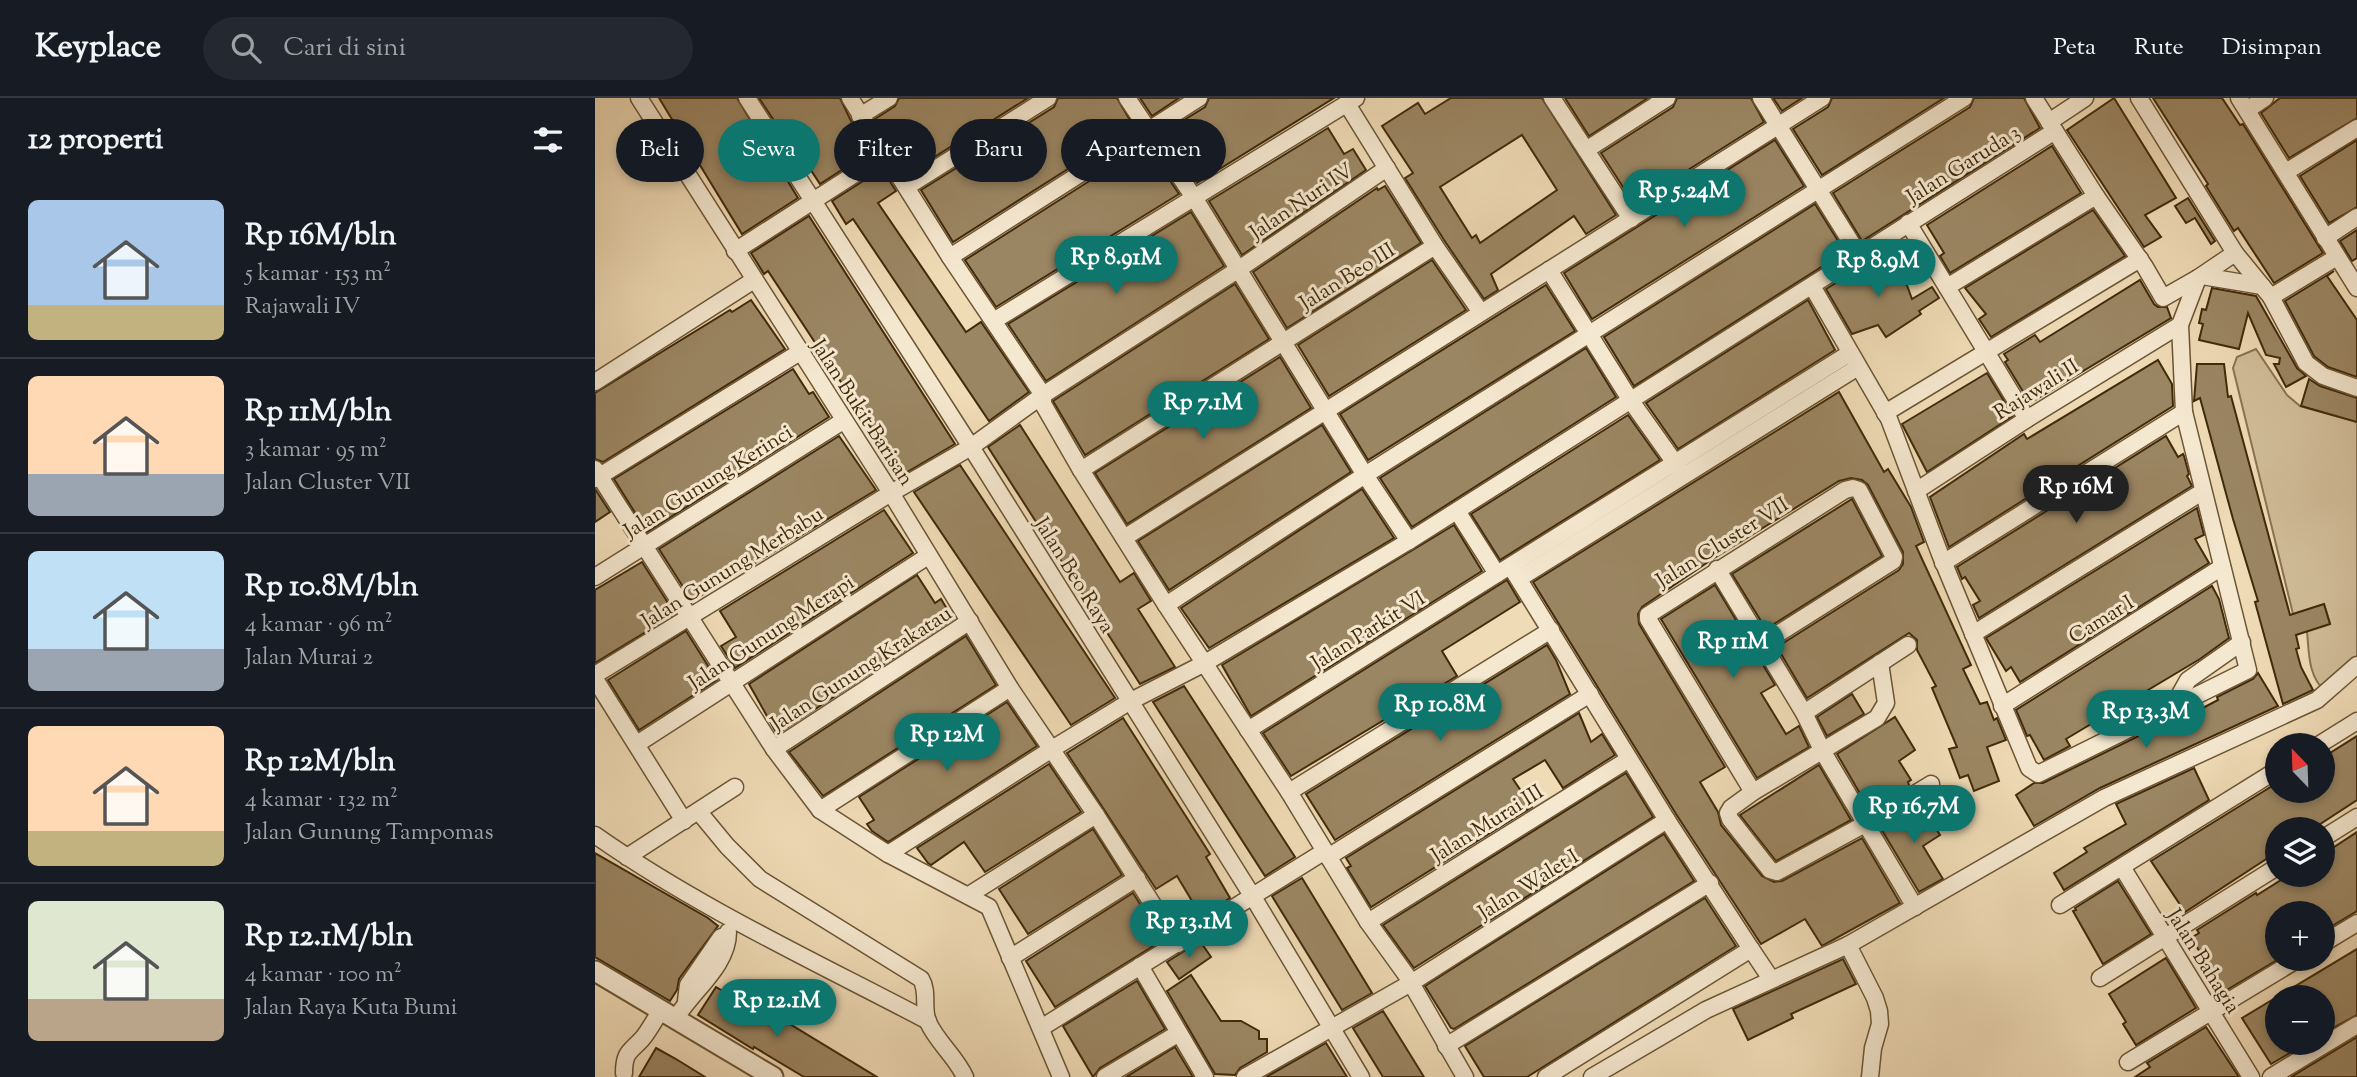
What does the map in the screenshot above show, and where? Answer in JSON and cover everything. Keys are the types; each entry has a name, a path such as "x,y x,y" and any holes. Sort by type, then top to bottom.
{"street":[{"name":"Jalan Bukit Barisan","path":"639,98 891,493 1010,688 1096,815 1178,944"},
{"name":"Jalan Beo Raya","path":"747,98 971,447 1253,897 1361,1077"},
{"path":"850,98 862,119"},
{"path":"860,116 890,98"},
{"path":"908,186 1048,98"},
{"path":"1127,98 1141,119"},
{"path":"1166,119 1199,98"},
{"path":"1552,98 1631,219"},
{"path":"1586,150 1667,98"},
{"path":"1761,98 1859,256"},
{"path":"1124,538 1420,353 1480,311 1822,98"},
{"path":"1166,605 1365,475 1964,98"},
{"path":"2034,98 2096,196 2140,259 2180,326"},
{"name":"Jalan Garuda 3","path":"888,855 1052,748 1129,702 1205,663 1409,541 1631,401 1859,256 2052,126 2085,98"},
{"path":"2139,98 2235,253 2266,292 2306,363 2323,376 2357,388"},
{"path":"2265,98 2243,104 2357,288"},
{"path":"995,320 1351,101 1387,168 1435,246 1480,311"},
{"path":"2286,172 2357,128"},
{"name":"Jalan Nuri IV","path":"1043,395 1239,269 1387,168"},
{"path":"735,251 843,182"},
{"path":"905,182 950,257 995,320 1043,395 1043,404 1081,470 1166,605 1289,792 1368,922 1411,983 1465,1077"},
{"path":"950,257 1067,182"},
{"path":"1183,182 1365,475 1409,541"},
{"path":"1947,287 2096,196"},
{"path":"2325,237 2357,217"},
{"path":"1908,223 2027,419"},
{"name":"Jalan Beo III","path":"1081,470 1435,246"},
{"path":"2163,298 2235,253"},
{"path":"2200,277 2266,292 2337,257"},
{"path":"1885,413 2140,259"},
{"path":"1549,270 1631,401 1679,469"},
{"path":"1812,286 1885,413 2002,706 2029,768 2038,774 2248,670 2184,412 2180,326 2200,277"},
{"path":"595,382 754,280"},
{"name":"Rajawali II","path":"1916,491 2027,419 2180,326"},
{"path":"2162,336 2181,379"},
{"path":"800,352 597,475 646,545 775,749 820,810 888,855 989,907 1061,1077"},
{"path":"1679,469 1850,353"},
{"path":"1679,469 1858,367"},
{"name":"Jalan Gunung Merbabu","path":"595,677 891,493 971,447 1043,395"},
{"path":"1943,562 2184,412"},
{"name":"Jalan Gunung Kerinci","path":"595,577 843,421"},
{"name":"Jalan Parkit VI","path":"1248,730 1679,469"},
{"name":"Jalan Cluster VII","path":"1753,792 1648,619 1653,610 1845,490 1859,489 1894,557 1893,561 1762,644"},
{"path":"1973,634 2202,492"},
{"path":"1457,511 1509,573 1551,630 1667,820 1771,979"},
{"name":"Jalan Gunung Merapi","path":"637,744 928,556"},
{"name":"Camar I","path":"2002,706 2222,567"},
{"path":"1717,569 1804,713 1822,752 1915,907"},
{"name":"Jalan Gunung Krakatau","path":"775,749 970,621"},
{"path":"1289,792 1551,630"},
{"path":"2174,705 2188,680 2242,642"},
{"path":"1804,713 1908,645"},
{"path":"1880,663 1886,703 1877,718 1753,792 1731,808 1728,813 1730,819 1770,870 1776,872 1865,824 1931,784"},
{"path":"1592,1077 1706,1010 1848,945 2104,798 2317,700 2357,664"},
{"path":"595,677 684,821"},
{"path":"820,810 1010,688"},
{"path":"1041,1028 1590,694"},
{"path":"2335,734 2357,720"},
{"name":"Jalan Murai III","path":"1368,922 1629,759"},
{"path":"2060,905 2265,778"},
{"path":"627,858 735,787"},
{"path":"699,812 727,846 760,879 915,973 925,986 927,1020"},
{"path":"969,895 1096,815"},
{"path":"2335,831 2357,817"},
{"name":"Jalan Walet I","path":"1251,1075 1411,983 1667,820"},
{"path":"595,835 733,927 927,1020 965,1077"},
{"name":"Jalan Bahagia","path":"2122,867 2251,1077"},
{"path":"2100,978 2265,874"},
{"path":"1010,958 1137,878"},
{"path":"1446,1046 1710,883"},
{"path":"2335,936 2357,923"},
{"path":"623,1075 633,1067 641,1053 641,1040 674,1010 720,938 733,927"},
{"path":"1848,945 1879,1011 1880,1024 1873,1048 1870,1077"},
{"path":"1546,1077 1751,949"},
{"path":"1140,966 1205,1077"},
{"path":"595,971 674,1010 773,1077"},
{"path":"2128,1062 2278,971"},
{"path":"2271,1077 2357,1025"},
{"path":"1105,1077 1179,1033"}],"shaded area":[{"path":"2256,349 2287,395 2300,406 2357,422 2357,665 2326,692 2313,672 2307,631 2330,623 2324,604 2293,614 2233,368 2237,357"}],"building":[{"path":"659,98 737,98 750,119 718,119 718,182 788,182 798,198 742,234 704,172 704,119 672,119"},
{"path":"759,98 840,98 850,119 834,119 834,175 820,184 819,182 820,119 773,119"},
{"path":"899,98 1028,98 995,119 950,119 950,147 936,156 936,119 875,119 895,106"},
{"path":"1058,98 1117,98 1129,119 1061,119 1061,173 953,242 921,190 950,172 950,182 1047,182 1047,119 1035,119 1054,107"},
{"path":"1140,98 1179,98 1152,116"},
{"path":"1209,98 1334,98 1226,165 1226,119 1186,119 1205,107"},
{"path":"1451,98 1542,98 1616,215 1586,234 1574,216 1491,274 1498,290 1484,299 1405,178 1413,173 1382,126 1418,103 1425,114","holes":["1522,135 1557,190 1480,243 1476,235 1472,238 1440,187"]},
{"path":"1565,98 1648,98 1589,136"},
{"path":"1677,98 1751,98 1764,122 1634,204 1601,153 1673,107"},
{"path":"1773,98 1802,98 1782,111"},
{"path":"1832,98 1944,98 1822,175 1793,129 1828,107"},
{"path":"1974,98 2024,98 2040,128 1862,241 1833,193 1970,107"},
{"path":"2114,98 2176,198 2145,215 2161,237 2144,247 2067,130"},
{"path":"2153,98 2222,98 2240,125 2243,124 2323,253 2274,283 2238,228 2234,231 2206,186 2208,184"},
{"path":"2280,98 2357,98 2357,118 2289,158 2261,113"},
{"path":"1328,128 1344,154 1353,149 1366,170 1242,255 1209,201"},
{"path":"1775,140 1804,186 1592,319 1564,273"},
{"path":"2357,140 2357,207 2329,223 2300,176"},
{"path":"2052,146 2081,193 1950,273 1940,256 1944,253 1927,225"},
{"path":"862,182 890,182 896,191 878,203 966,332 981,322 1029,392 989,421 853,219 846,224 832,201"},
{"path":"1088,182 1171,182 1179,194 996,307 965,260"},
{"path":"1385,186 1421,243 1287,328 1253,272 1377,188 1378,190"},
{"path":"2188,198 2215,241 2211,244 2195,218 2186,223 2175,206"},
{"path":"1815,204 1845,252 1634,386 1604,337"},
{"path":"2093,210 2125,256 1991,337 1979,319 1986,314 1965,288"},
{"path":"1191,212 1224,266 1046,381 1008,324"},
{"path":"809,216 955,444 902,475 768,271 764,274 751,253"},
{"path":"2357,230 2357,258 2352,261 2340,241"},
{"path":"1897,258 1912,299 1932,287 1939,298 1919,311 1921,314 1886,337 1878,325 1852,334 1826,289 1842,279"},
{"path":"1432,260 1466,310 1329,396 1298,345"},
{"path":"2334,271 2327,276 2357,320 2357,377 2328,367 2314,356 2285,301"},
{"path":"2140,280 2154,304 2167,307 2171,318 2030,403 2005,362 2008,360 2004,354 2035,335 2040,342"},
{"path":"1235,284 1269,339 1085,455 1053,401"},
{"path":"1546,285 1575,331 1368,460 1340,414"},
{"path":"2212,288 2256,296 2297,368 2306,376 2286,387 2274,364 2279,364 2280,358 2266,355 2248,313 2239,349 2199,340 2203,324 2199,323 2202,309 2206,310"},
{"path":"751,300 785,349 603,462 595,459 595,393 730,310 732,312"},
{"path":"1808,300 1835,350 1678,449 1646,403"},
{"path":"1586,348 1616,397 1412,527 1380,478"},
{"path":"1280,357 1311,408 1127,524 1095,473"},
{"path":"2158,360 2172,384 2173,406 1949,547 1930,497 2024,434 2027,439"},
{"path":"2197,364 2224,364 2228,397 2231,396 2290,615 2324,604 2330,624 2296,635 2299,648 2296,649 2301,667 2313,690 2283,704 2255,602 2258,601 2200,398 2194,401"},
{"path":"793,369 809,394 813,392 829,417 647,532 614,479"},
{"path":"1987,373 2013,416 1927,472 1902,424"},
{"path":"2309,379 2320,386 2357,398 2357,422 2301,406"},
{"path":"1839,392 1884,472 1888,469 1911,507 1924,542 1916,546 1971,665 1963,669 1980,704 1987,702 1994,720 1997,718 2006,740 1987,747 1999,781 1974,791 1968,775 1960,778 1949,749 1957,747 1932,688 1936,686 1917,650 1917,640 1909,633 1807,698 1777,647 1899,570 1903,564 1903,552 1868,485 1862,480 1851,478 1839,481 1711,560 1642,607 1638,614 1639,624 1725,767 1700,782 1718,812 1721,825 1762,876 1774,882 1782,881 1862,838 1900,903 1822,946 1805,919 1761,944 1676,814 1533,582"},
{"path":"1628,415 1660,460 1500,560 1471,514"},
{"path":"1020,425 1120,582 1134,573 1151,601 1138,609 1175,667 1140,684 988,447"},
{"path":"1322,425 1351,472 1169,590 1138,541"},
{"path":"839,436 876,490 692,601 659,549"},
{"path":"2166,436 2178,457 2183,454 2189,474 2187,476 2192,486 1979,618 1973,605 1980,601 1965,577 1962,579 1957,567"},
{"path":"960,465 1115,698 1071,725 914,492"},
{"path":"595,489 610,512 595,522"},
{"path":"1362,489 1394,538 1209,648 1181,608"},
{"path":"1852,499 1882,556 1766,629 1732,574"},
{"path":"2197,508 2204,535 2195,539 2209,563 2020,682 2011,667 2006,671 1986,638"},
{"path":"884,510 913,553 735,668 721,646 736,637 720,611"},
{"path":"1454,525 1482,571 1251,716 1222,665"},
{"path":"642,562 675,614 595,663 595,590"},
{"path":"917,575 935,603 941,599 953,619 777,734 749,684"},
{"path":"1507,580 1520,602 1442,651 1457,676 1291,776 1263,733"},
{"path":"1715,585 1775,685 1761,693 1786,734 1799,726 1809,747 1757,778 1661,619"},
{"path":"2212,586 2219,599 2229,638 2200,659 2066,739 2070,746 2044,760 2030,735 2027,736 2016,710"},
{"path":"686,631 717,680 639,730 608,680"},
{"path":"966,636 996,685 823,796 789,752"},
{"path":"1547,645 1570,694 1335,840 1306,794"},
{"path":"2258,673 2278,706 2100,788 2034,826 2016,795 2034,783 2043,783 2169,721 2170,723 2182,719 2253,679"},
{"path":"1184,686 1295,857 1265,876 1153,702"},
{"path":"1852,694 1864,714 1827,736 1817,717"},
{"path":"1007,702 1037,746 888,842 872,831 867,824 874,820 859,797"},
{"path":"1579,713 1591,742 1602,734 1615,755 1563,788 1545,760 1513,779 1532,807 1371,907 1347,868 1351,866 1346,858"},
{"path":"1895,717 1915,750 1899,761 1911,780 1909,785 1869,809 1837,754"},
{"path":"1123,718 1210,854 1206,857 1230,898 1201,916 1177,876 1156,889 1067,753"},
{"path":"2357,736 2357,800 2331,817 2265,817 2265,860 2185,912 2151,861 2265,790 2265,803 2335,803 2335,750"},
{"path":"1049,764 1081,812 985,872 964,842 931,865 917,848"},
{"path":"1819,765 1851,820 1776,861 1740,815"},
{"path":"2194,768 2209,800 2064,890 2054,873 2087,852 2084,848 2126,824 2116,804"},
{"path":"1626,773 1653,817 1414,968 1383,925"},
{"path":"1920,803 1940,835 1923,846 1943,879 1919,892 1880,827"},
{"path":"1093,829 1122,875 1028,934 999,889"},
{"path":"2357,832 2357,911 2335,924 2335,901 2265,901 2265,967 2225,991 2191,938 2199,933 2197,930 2270,887 2335,887 2335,846"},
{"path":"1664,834 1694,881 1454,1029 1451,1028 1425,986"},
{"path":"595,853 718,926 679,979 677,990 670,1001 595,957"},
{"path":"1302,878 1372,993 1342,1010 1272,896"},
{"path":"2118,881 2151,934 2103,964 2073,911"},
{"path":"1133,893 1163,940 1055,1007 1026,961"},
{"path":"1705,898 1736,946 1527,1077 1484,1077 1465,1046"},
{"path":"1200,941 1211,957 1179,979 1167,962"},
{"path":"2357,949 2357,1015 2335,1027 2335,985 2297,985 2320,971 2335,971 2335,962"},
{"path":"2166,958 2196,1008 2136,1045 2109,994"},
{"path":"1843,959 1856,984 1791,1014 1793,1018 1748,1040 1733,1009"},
{"path":"1191,975 1221,1021 1241,1021 1259,1031 1259,1039 1267,1039 1267,1052 1240,1068 1235,1075 1215,1074 1167,991"},
{"path":"1137,981 1165,1029 1100,1068 1093,1077 1063,1026"},
{"path":"716,987 753,1009 754,1007 773,1018 775,1015 877,1077 804,1077 754,1047 753,1049 698,1015"},
{"path":"2265,1004 2265,1054 2242,1018"},
{"path":"1383,1011 1424,1077 1383,1077 1353,1028"},
{"path":"2206,1027 2239,1077 2135,1077 2150,1067 2147,1063"},
{"path":"2357,1037 2357,1077 2291,1077 2327,1055 2335,1055 2335,1050"},
{"path":"1326,1043 1347,1077 1266,1077"},
{"path":"1175,1047 1193,1077 1126,1077"},
{"path":"656,1048 676,1059 705,1077 639,1077"},
{"path":"2265,1055 2286,1055 2271,1064"}]}
